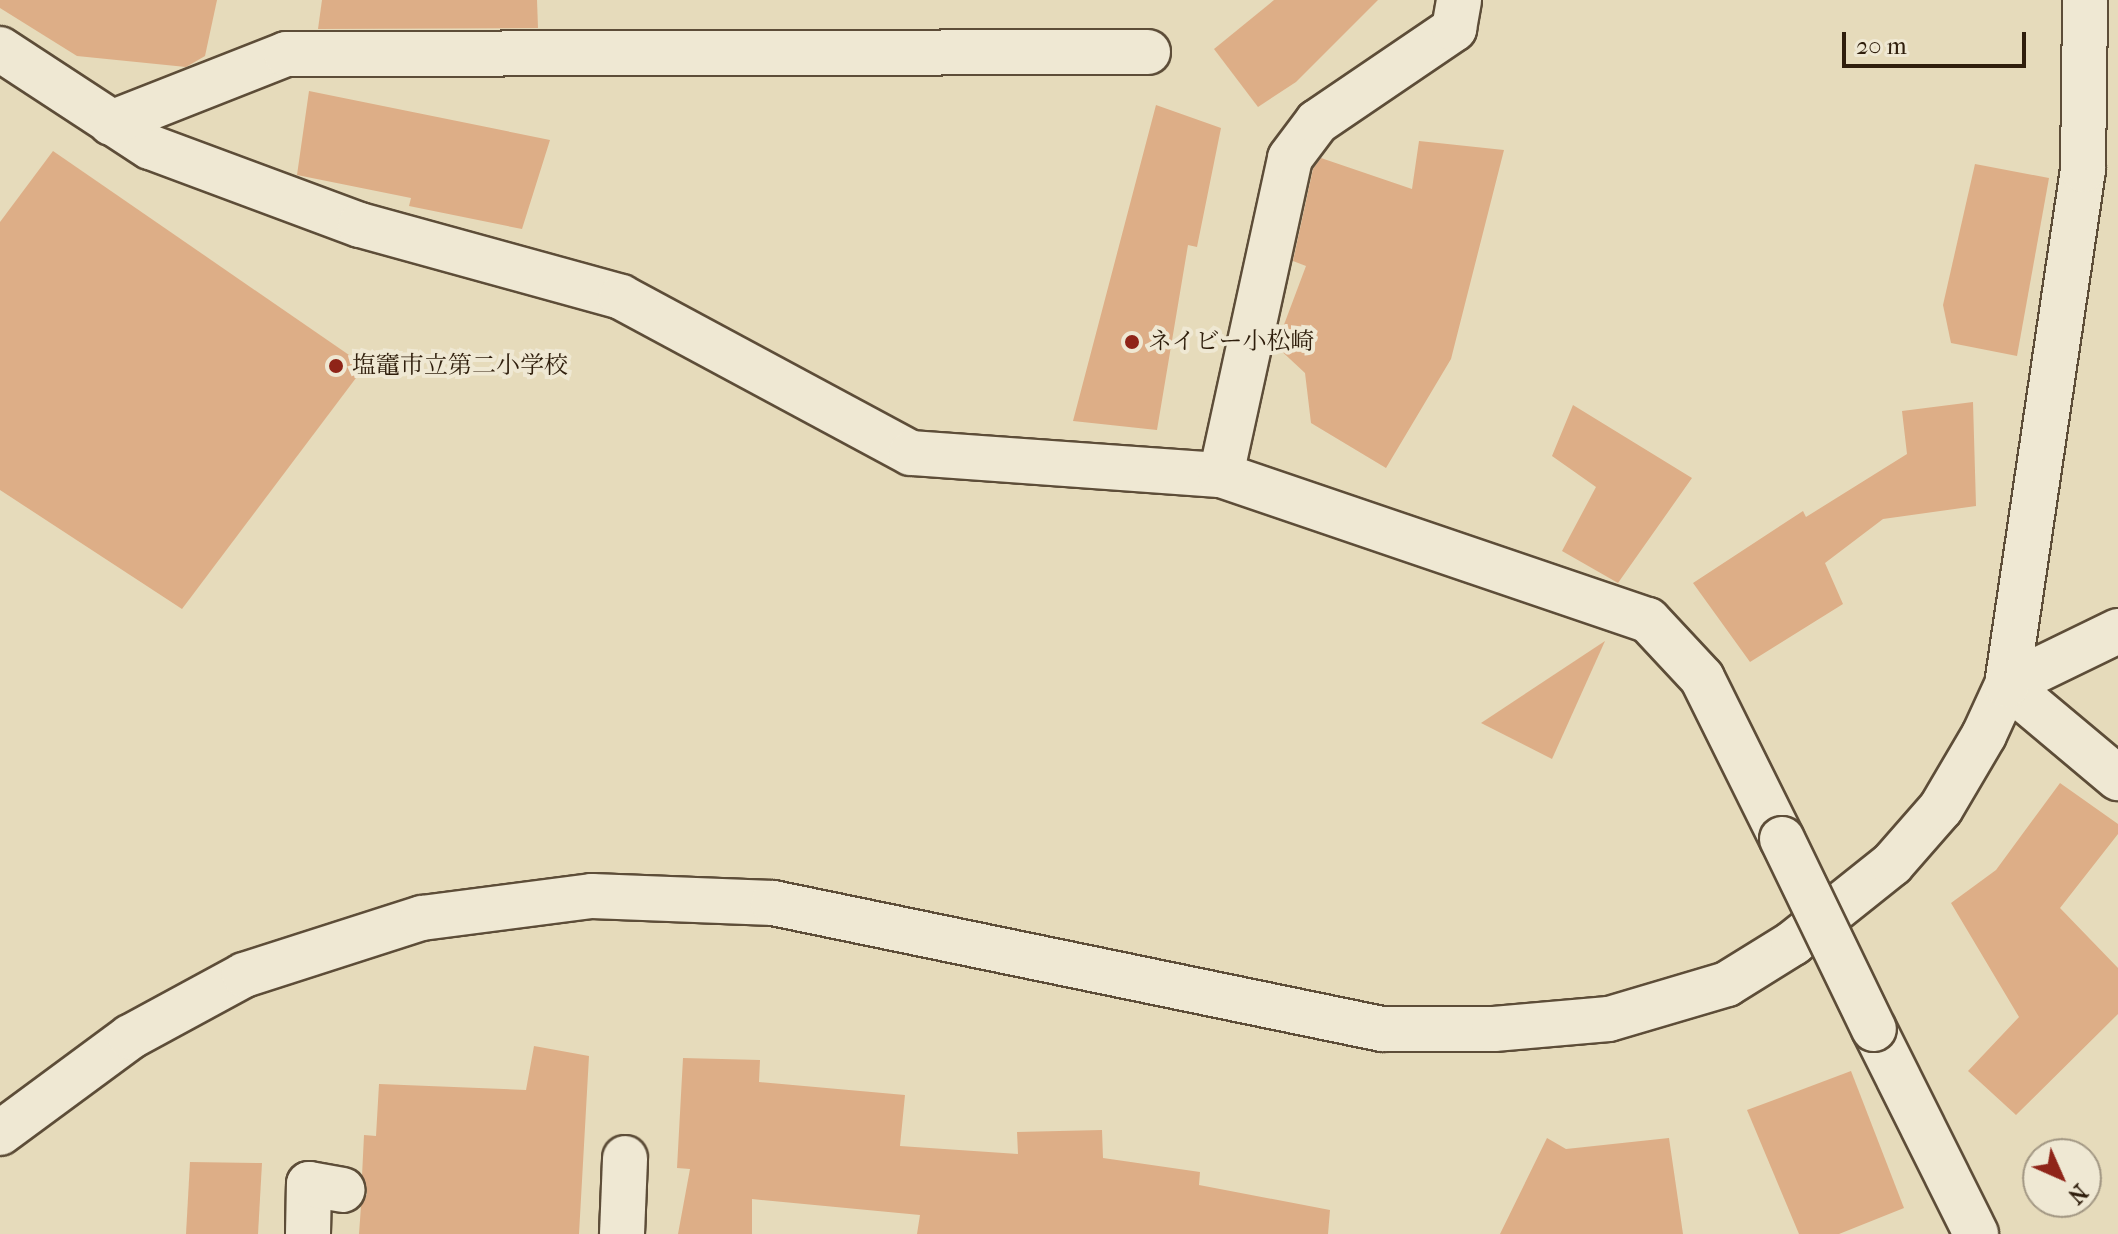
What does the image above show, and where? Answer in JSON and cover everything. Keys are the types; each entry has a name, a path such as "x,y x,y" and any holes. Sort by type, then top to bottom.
{"street":[{"path":"1221,475 1290,158 1317,122 1454,29 1459,0"},
{"path":"0,1133 130,1037 244,975 422,918 592,896 773,903 1382,1029 1494,1029 1609,1019 1727,984 1793,943 1892,864 1941,808 1984,735 2007,685 2083,170 2085,0"},
{"path":"0,49 150,147 360,225 621,297 911,453 1221,475 1648,620 1702,678 1973,1233"},
{"path":"111,123 286,54 1148,52"},
{"path":"2007,685 2118,631"},
{"path":"2007,685 2118,778"},
{"path":"622,1234 625,1158"},
{"path":"308,1234 309,1184 342,1190"}],"building":[{"path":"0,0 217,0 205,56 186,67 77,56 0,8"},
{"path":"322,0 537,0 538,28 318,29"},
{"path":"1274,0 1378,0 1296,82 1258,107 1214,49"},
{"path":"309,91 550,140 522,229 409,206 411,198 297,175"},
{"path":"1156,105 1221,128 1197,247 1188,245 1157,430 1073,421"},
{"path":"1419,141 1504,150 1451,359 1386,468 1311,423 1305,373 1276,346 1306,266 1293,261 1313,169 1321,158 1412,189"},
{"path":"53,151 365,366 182,609 0,490 0,222"},
{"path":"1975,164 2049,178 2017,356 1951,343 1943,305"},
{"path":"1973,402 1976,506 1883,519 1825,563 1843,604 1750,662 1693,583 1803,511 1806,517 1907,454 1902,411"},
{"path":"1573,405 1692,478 1618,583 1562,551 1596,487 1552,456"},
{"path":"1605,641 1552,759 1481,723"},
{"path":"2060,783 2118,824 2118,834 2060,908 2118,968 2118,1014 2016,1115 1968,1071 2019,1017 1951,903 1996,870"},
{"path":"534,1046 589,1056 579,1234 359,1234 361,1206 367,1194 362,1176 364,1135 376,1136 379,1084 526,1090"},
{"path":"683,1058 760,1060 759,1082 905,1095 900,1146 1018,1154 1017,1132 1102,1130 1103,1158 1200,1172 1199,1185 1330,1210 1328,1234 917,1234 920,1215 752,1199 752,1234 678,1234 690,1169 677,1168"},
{"path":"1851,1071 1904,1208 1839,1234 1799,1234 1747,1110"},
{"path":"1547,1138 1566,1149 1669,1138 1683,1234 1500,1234"},
{"path":"190,1162 262,1163 258,1234 186,1234"}],"place":[{"name":"ネイビー小松崎","path":"1132,342"},
{"name":"塩竈市立第二小学校","path":"336,366"}]}
